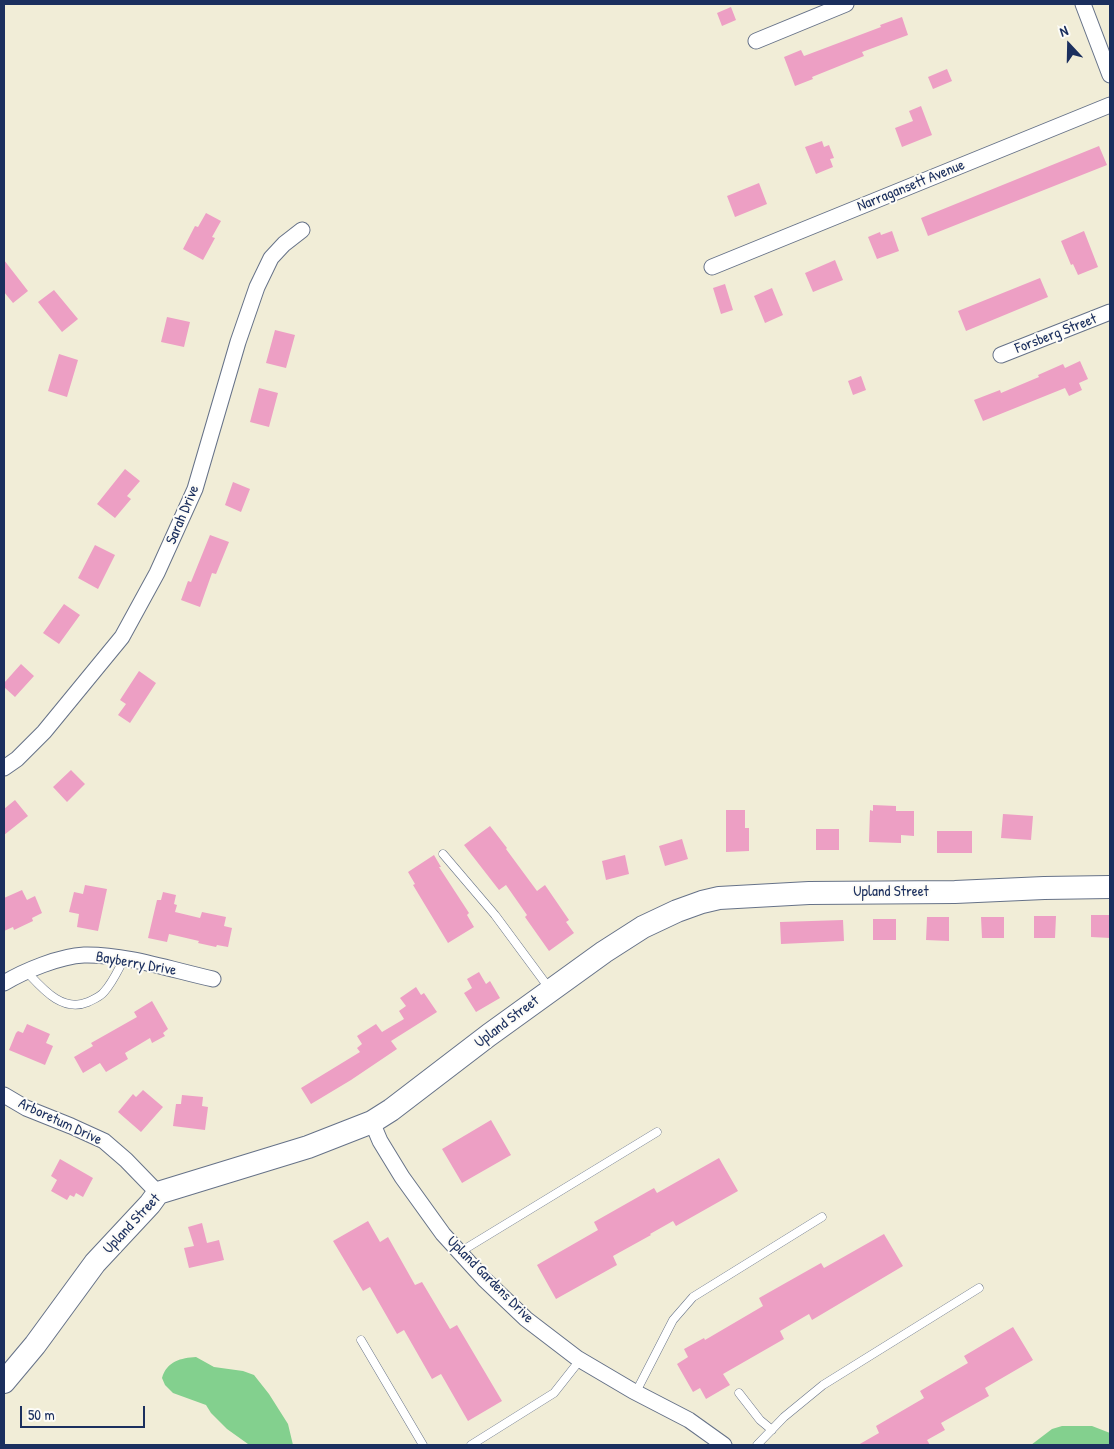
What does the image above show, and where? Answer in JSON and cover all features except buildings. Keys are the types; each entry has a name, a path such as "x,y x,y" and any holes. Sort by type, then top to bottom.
{"street":[{"path":"756,42 846,4"},
{"path":"1083,4 1110,75"},
{"name":"Narragansett Avenue","path":"712,267 1110,105"},
{"name":"Sarah Drive","path":"4,768 17,759 44,732 122,637 157,573 195,489 238,342 257,287 271,258 284,244 302,230"},
{"name":"Forsberg Street","path":"1001,355 1110,312"},
{"name":"Upland Street","path":"4,1382 35,1345 95,1263 158,1193 308,1147 372,1122 391,1110 550,990 643,927 676,910 719,898 809,893 955,892 1110,887"},
{"name":"Bayberry Drive","path":"4,983 44,964 82,955 124,959 214,979"},
{"name":"Arboretum Drive","path":"4,1095 26,1108 104,1141 126,1160 158,1193"},
{"name":"Upland Gardens Drive","path":"372,1122 380,1141 402,1177 444,1234 484,1279 526,1319 580,1360 690,1420 724,1445"}],"lane":[{"path":"443,854 495,915 550,990"},
{"path":"26,971 53,996 66,1004 84,1004 103,993 112,982 124,959"},
{"path":"460,1252 657,1132"},
{"path":"636,1392 673,1320 693,1297 822,1217"},
{"path":"757,1445 822,1384 979,1288"},
{"path":"361,1340 423,1445"},
{"path":"471,1445 554,1393 580,1360"},
{"path":"739,1393 760,1420 772,1430"}],"green space":[{"path":"196,1357 214,1367 243,1371 254,1375 288,1424 293,1445 248,1444 227,1429 211,1413 206,1405 173,1393 165,1385 162,1378 164,1372 175,1362 185,1358"},
{"path":"1062,1426 1092,1426 1110,1433 1110,1445 1031,1445 1052,1429"}]}
